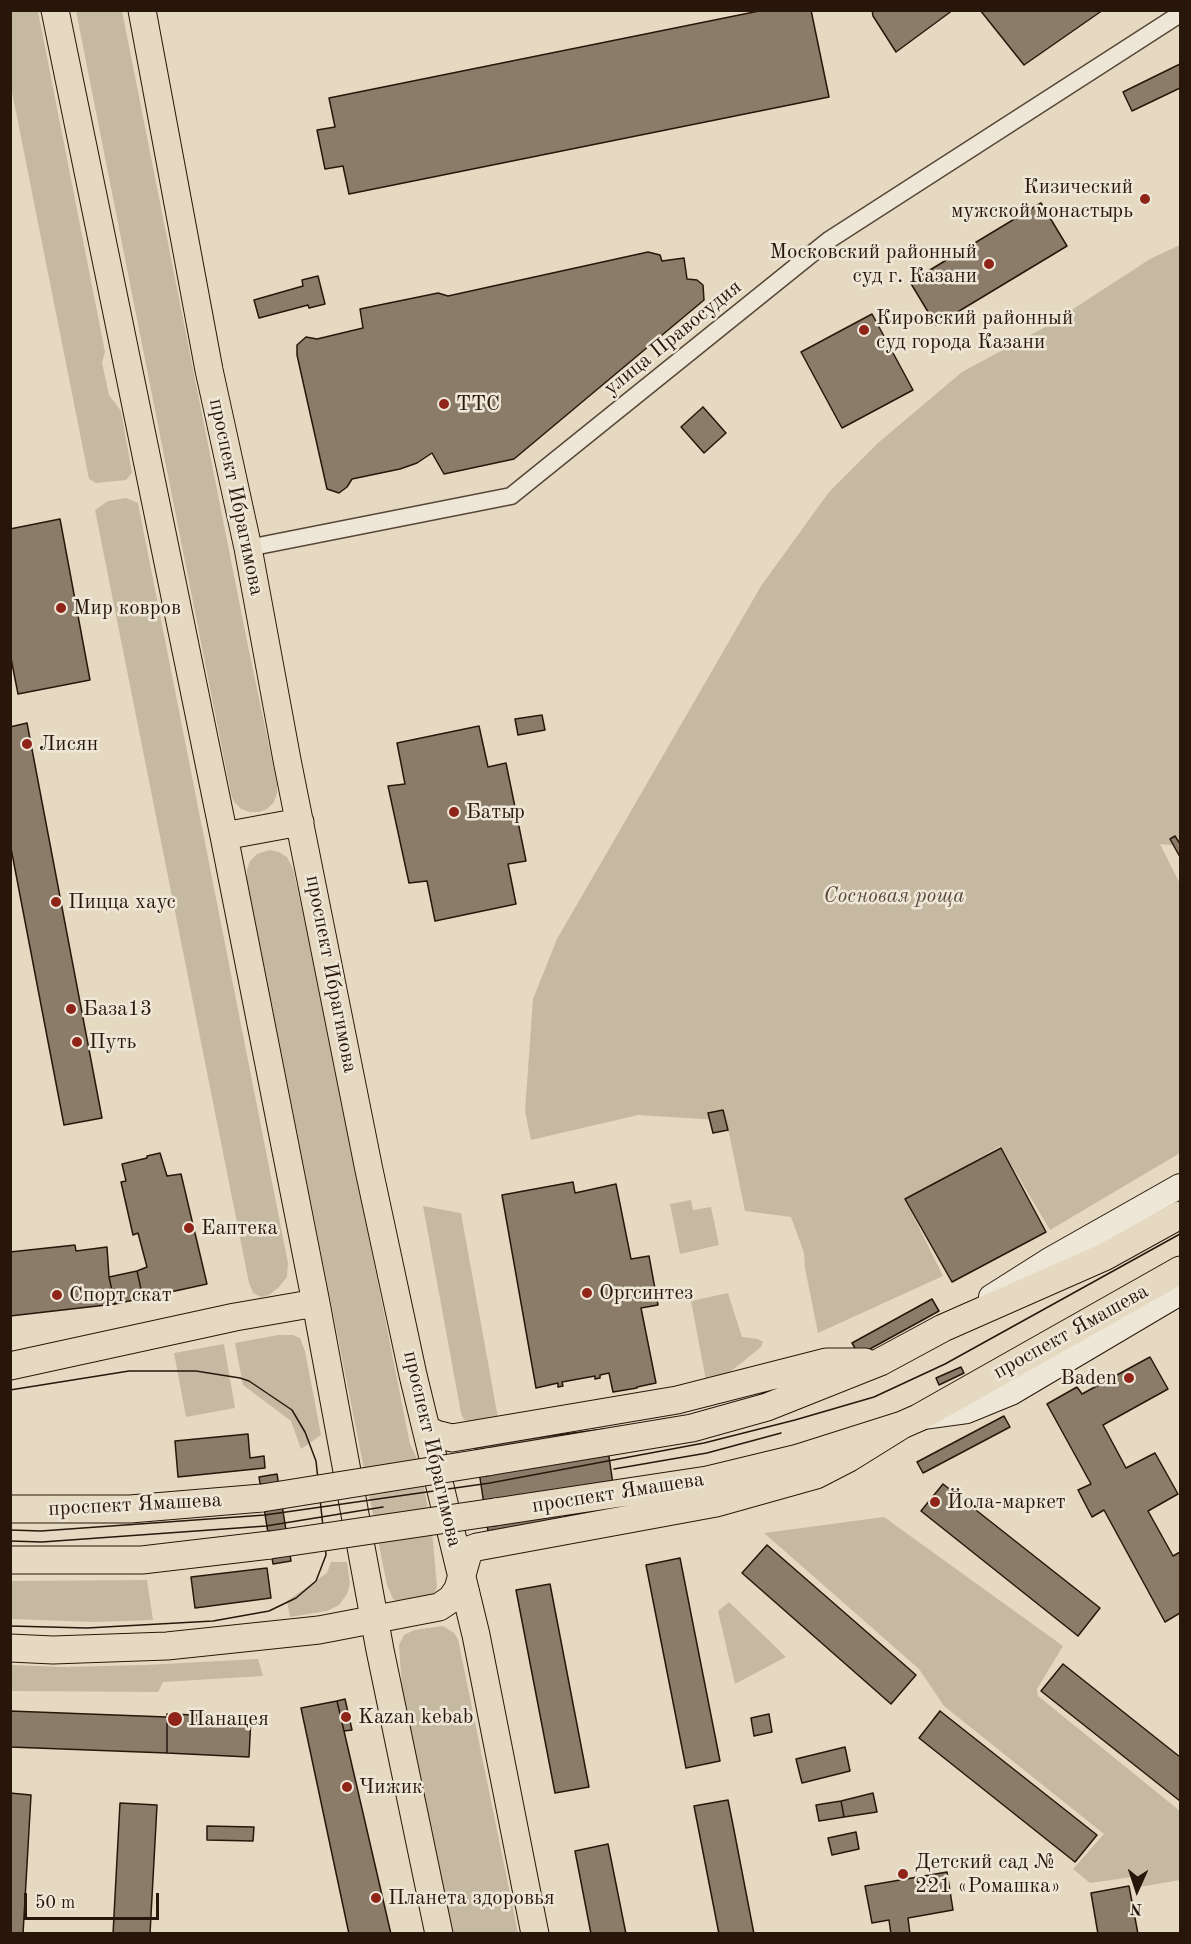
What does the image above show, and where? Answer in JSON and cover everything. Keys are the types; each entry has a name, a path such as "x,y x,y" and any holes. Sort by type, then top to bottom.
{"main road":[{"path":"55,10 224,836 316,1303 374,1619 439,1934"},
{"name":"проспект Ибрагимова","path":"142,10 211,380 248,548 369,1170 426,1429 476,1635 535,1934"},
{"path":"224,836 300,822"},
{"path":"943,1328 1051,1259 1180,1186"},
{"name":"проспект Ямашева","path":"10,1509 130,1509 262,1498 692,1428 767,1407 880,1362 943,1328 1104,1257 1180,1215"},
{"name":"проспект Ямашева","path":"10,1560 142,1560 270,1545 707,1480 798,1458 910,1421 1180,1270"},
{"path":"10,1648 53,1650 167,1646 309,1631 439,1608 454,1594 469,1550 716,1503 816,1475 910,1421 967,1411 1011,1393 1180,1293"},
{"path":"10,1366 229,1319 316,1303"},
{"path":"426,1429 452,1438 677,1400 826,1362 880,1362"}],"street":[{"name":"улица Правосудия","path":"248,548 512,496 829,240 1180,14"}],"green space":[{"path":"10,11 38,11 105,352 102,363 109,395 121,411 132,473 126,480 96,483 89,479 11,87"},
{"path":"76,11 122,11 277,784 274,802 267,809 259,812 241,809 234,802 231,794"},
{"name":"Сосновая роща","path":"1180,245 1180,846 1160,844 1180,884 1180,1153 1050,1230 1000,1146 906,1201 943,1276 818,1333 804,1253 791,1217 745,1211 729,1133 717,1120 638,1115 531,1140 525,1111 533,999 557,939 761,586 829,492 878,443 962,372 1047,326 1150,259"},
{"path":"126,498 138,503 288,1263 287,1277 269,1295 261,1297 253,1293 249,1283 95,510 108,501"},
{"path":"270,850 287,857 293,869 317,977 410,1444 420,1465 432,1531 437,1587 433,1595 405,1603 393,1599 387,1585 247,879 250,861 257,854"},
{"path":"691,1200 693,1210 711,1207 719,1245 680,1254 670,1204"},
{"path":"423,1206 461,1213 498,1418 474,1422 464,1420 461,1413"},
{"path":"728,1293 742,1337 763,1342 761,1347 745,1360 722,1378 707,1386 691,1301"},
{"path":"278,1335 293,1335 300,1338 305,1351 321,1435 301,1449 291,1421 243,1385 235,1343"},
{"path":"224,1344 235,1408 186,1417 174,1353"},
{"path":"884,1517 1063,1646 1037,1689 1038,1696 1180,1811 1180,1880 1140,1887 1132,1877 1090,1883 1073,1869 1104,1834 944,1706 919,1669 764,1533"},
{"path":"331,1562 347,1562 350,1584 347,1594 339,1605 327,1611 290,1617 287,1601 327,1573"},
{"path":"147,1580 153,1620 94,1622 11,1619 11,1581"},
{"path":"729,1602 786,1657 735,1684 718,1611"},
{"path":"443,1626 454,1633 458,1639 518,1933 453,1933 402,1688 399,1645 404,1635 414,1630"},
{"path":"258,1659 263,1676 163,1682 158,1692 11,1691 11,1665 64,1667"}],"building":[{"path":"764,10 811,10 829,97 349,194 343,166 325,169 317,130 335,127 329,98"},
{"path":"872,10 953,10 896,52 873,16"},
{"path":"980,10 1103,10 1024,65"},
{"path":"1180,64 1180,88 1132,111 1123,92"},
{"name":"Московский районный суд г. Казани","path":"1041,203 1067,246 936,325 910,282"},
{"name":"ТТС","path":"648,252 660,255 662,261 684,258 687,279 697,280 703,285 704,300 514,459 444,474 432,453 417,463 400,469 352,479 339,493 327,489 297,355 297,345 306,337 317,339 363,328 360,309 438,293 448,296"},
{"path":"318,276 325,304 309,308 308,305 259,318 254,300 303,286 302,280"},
{"path":"872,314 913,390 842,428 801,352"},
{"path":"703,407 726,433 704,453 681,427"},
{"path":"60,519 90,680 18,694 10,653 10,529"},
{"path":"542,715 545,730 518,735 515,719"},
{"path":"27,723 102,1118 64,1125 10,843 10,727"},
{"name":"Батыр","path":"479,726 488,767 506,763 526,861 508,864 516,904 435,921 427,881 409,883 388,786 405,784 397,743"},
{"path":"1175,836 1180,844 1180,857 1170,839"},
{"path":"723,1110 728,1130 713,1133 708,1113"},
{"path":"1001,1148 1046,1232 952,1282 905,1199"},
{"path":"160,1153 167,1176 181,1174 207,1284 143,1298 137,1271 147,1267 138,1233 133,1235 121,1182 126,1181 122,1164"},
{"name":"Оргсинтез","path":"573,1182 575,1193 616,1184 631,1259 649,1256 658,1305 641,1308 656,1383 613,1392 609,1373 595,1379 595,1376 562,1382 563,1386 558,1387 558,1383 536,1388 502,1195"},
{"path":"75,1245 76,1251 107,1247 109,1277 115,1304 10,1316 10,1252"},
{"path":"137,1271 143,1298 115,1304 109,1277"},
{"path":"932,1299 939,1311 859,1355 852,1343"},
{"path":"1150,1357 1168,1389 1103,1425 1126,1468 1155,1453 1178,1494 1148,1511 1173,1556 1180,1552 1180,1613 1165,1622 1104,1510 1092,1517 1078,1490 1091,1484 1047,1404 1077,1387 1082,1394"},
{"path":"961,1367 964,1373 939,1385 936,1378"},
{"path":"1004,1416 1010,1427 923,1473 917,1462"},
{"path":"605,1429 617,1512 488,1531 475,1445"},
{"path":"248,1434 250,1458 264,1456 265,1468 178,1477 175,1441"},
{"path":"277,1474 291,1561 273,1564 259,1477"},
{"path":"943,1484 1100,1608 1078,1636 921,1511"},
{"path":"767,1545 916,1675 891,1704 742,1573"},
{"path":"680,1558 720,1761 686,1768 646,1565"},
{"path":"267,1568 271,1598 195,1608 191,1577"},
{"path":"550,1584 589,1787 555,1793 516,1590"},
{"path":"1063,1664 1180,1757 1180,1801 1041,1691"},
{"path":"345,1699 352,1730 344,1731 337,1701"},
{"path":"337,1701 391,1934 349,1934 301,1708"},
{"path":"10,1711 167,1717 167,1753 10,1747"},
{"path":"940,1711 1097,1835 1075,1862 919,1738"},
{"path":"167,1714 251,1717 249,1757 167,1753"},
{"path":"769,1714 772,1732 754,1736 751,1718"},
{"path":"845,1747 850,1771 802,1783 796,1759"},
{"path":"10,1793 31,1795 23,1934 10,1934"},
{"path":"873,1793 877,1812 844,1817 841,1801"},
{"path":"728,1800 754,1934 719,1934 694,1806"},
{"path":"841,1801 844,1817 819,1821 816,1805"},
{"path":"120,1803 157,1805 150,1934 113,1934"},
{"path":"207,1826 254,1827 253,1841 207,1840"},
{"path":"856,1832 859,1849 832,1855 828,1838"},
{"path":"608,1844 626,1934 591,1934 575,1851"},
{"path":"947,1872 953,1910 908,1918 910,1934 891,1934 889,1920 872,1923 865,1886"},
{"path":"1129,1886 1138,1934 1098,1934 1091,1893"}],"tram line":[{"path":"10,1530 41,1531 265,1515 490,1483 704,1443 795,1420 874,1397 945,1364 1180,1234"},
{"path":"10,1390 129,1371 196,1371 249,1381 292,1410 305,1432 316,1461 326,1555 316,1581 296,1598 269,1611 213,1621 87,1628 10,1626"},
{"path":"614,1469 707,1453 781,1433"},
{"path":"10,1541 42,1542 266,1526 383,1507"}],"place":[{"name":"Кизический мужской монастырь","path":"1145,199"},
{"name":"Московский районный суд г. Казани","path":"989,264"},
{"name":"Кировский районный суд города Казани","path":"864,330"},
{"name":"ТТС","path":"444,404"},
{"name":"Мир ковров","path":"61,608"},
{"name":"Лисян","path":"27,744"},
{"name":"Батыр","path":"454,812"},
{"name":"Пицца хаус","path":"56,902"},
{"name":"База13","path":"71,1009"},
{"name":"Путь","path":"77,1042"},
{"name":"Еаптека","path":"189,1228"},
{"name":"Оргсинтез","path":"587,1293"},
{"name":"Спорт скат","path":"57,1295"},
{"name":"Baden","path":"1129,1378"},
{"name":"Йола-маркет","path":"935,1502"},
{"name":"Kazan kebab","path":"346,1717"},
{"name":"Панацея","path":"175,1719"},
{"name":"Чижик","path":"347,1787"},
{"name":"Детский сад № 221 «Ромашка»","path":"903,1874"},
{"name":"Планета здоровья","path":"376,1898"}]}
